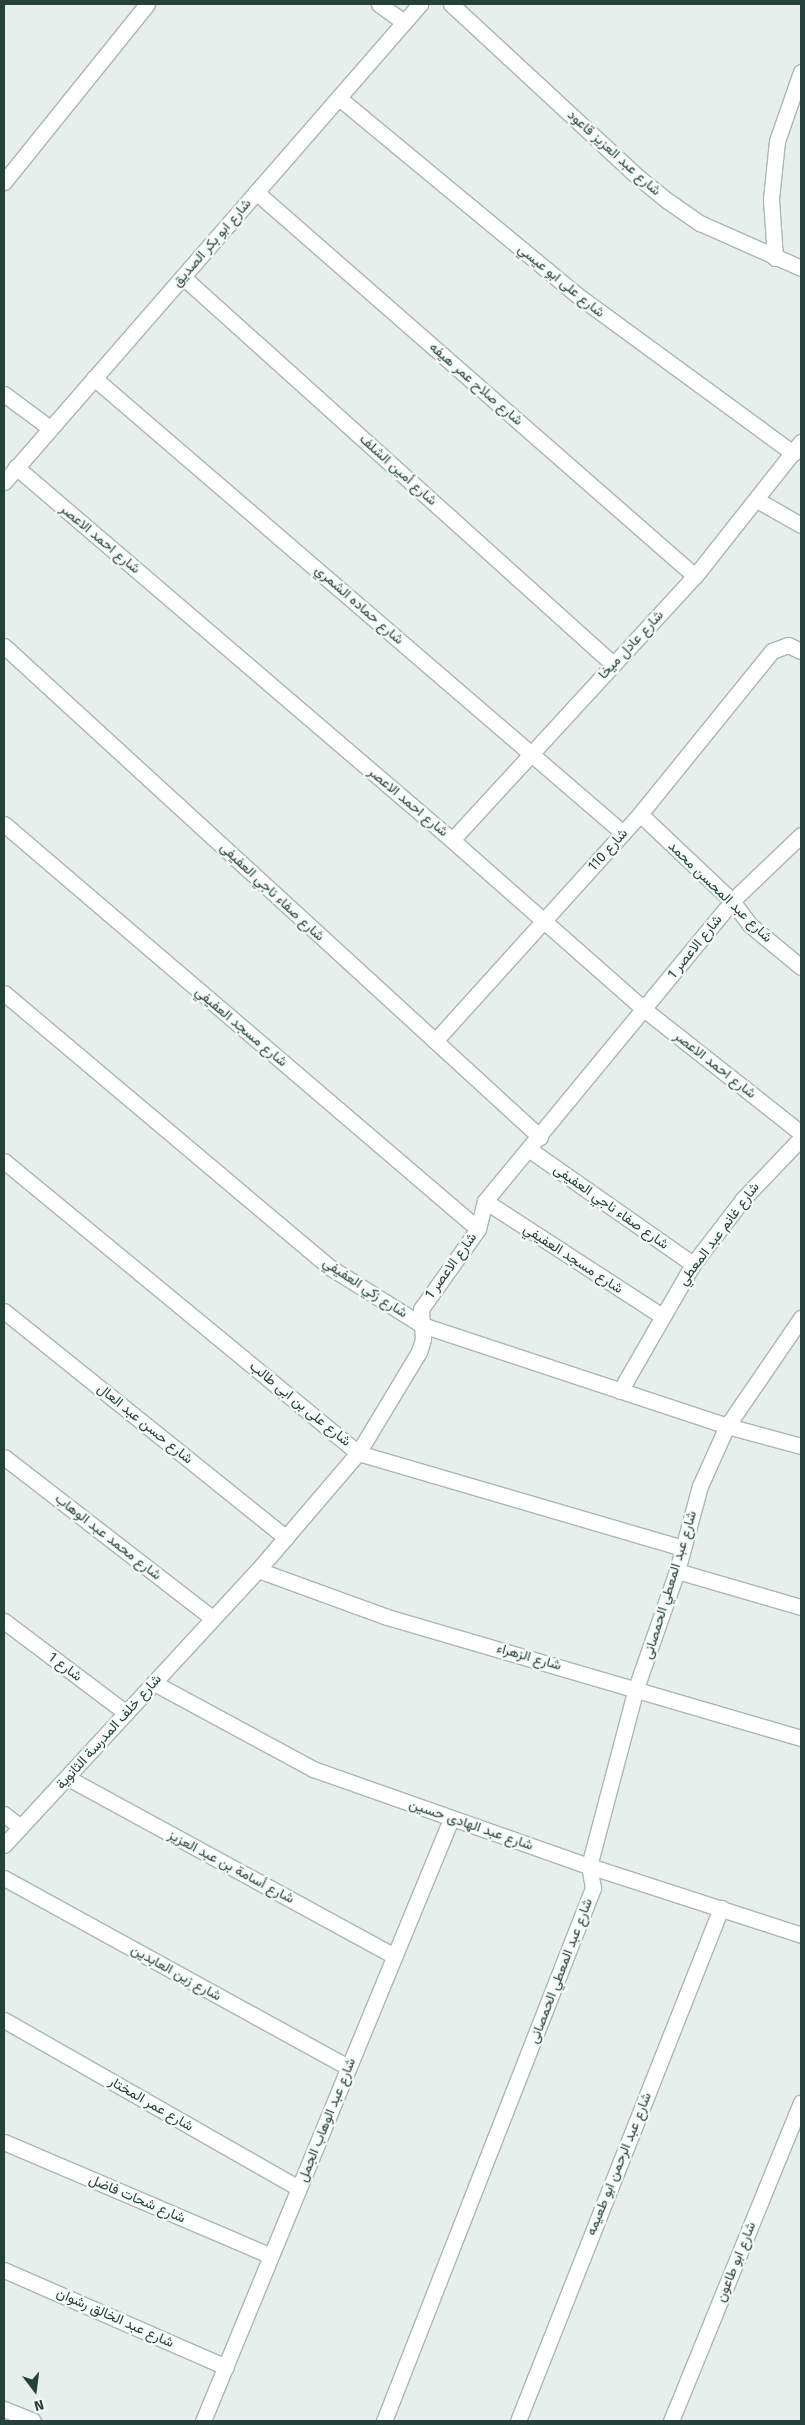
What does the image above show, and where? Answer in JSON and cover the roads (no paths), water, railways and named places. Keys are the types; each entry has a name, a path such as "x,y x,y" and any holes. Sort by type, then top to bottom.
{"street":[{"path":"4,182 147,4"},
{"path":"379,4 404,22"},
{"name":"شارع ابو بكر الصديق","path":"4,482 420,4"},
{"name":"شارع عبد العزيز قاعود","path":"451,4 638,177 668,201 700,223 801,268"},
{"path":"775,258 771,199 778,141 801,72"},
{"name":"شارع على ابو عيسي","path":"339,98 577,295 797,447"},
{"name":"شارع صلاح عمر هيفه","path":"256,192 695,576"},
{"name":"شارع أمين الشلف","path":"183,277 613,664"},
{"name":"شارع حماده الشمري","path":"94,378 623,833"},
{"path":"4,394 50,428"},
{"name":"شارع عادل ميخا","path":"452,840 695,576 797,447"},
{"name":"شارع احمد الاعصر","path":"16,467 452,840 645,1010 801,1133"},
{"path":"757,500 801,525"},
{"name":"شارع 110","path":"435,1041 640,814 772,651 788,644 801,651"},
{"name":"شارع صفاء ناجي العفيفى","path":"4,646 540,1137"},
{"name":"شارع عبد المحسن محمد","path":"640,814 732,901 750,925 801,968"},
{"name":"شارع مسجد العفيفي","path":"4,824 478,1229"},
{"name":"شارع الاعصر 1","path":"212,1618 258,1570 358,1453 419,1352 423,1339 421,1309 478,1229 485,1201 530,1150 732,901 801,835"},
{"name":"شارع زكي العفيفي","path":"4,993 331,1268 422,1325 727,1426 801,1446"},
{"name":"شارع غانم عبد المعطي","path":"620,1391 693,1264 743,1199 801,1138"},
{"name":"شارع صفاء ناجي العفيفى","path":"530,1150 693,1264"},
{"name":"شارع على بن ابى طالب","path":"4,1161 358,1453 682,1548"},
{"name":"شارع مسجد العفيفي","path":"485,1201 662,1316"},
{"name":"شارع حسن عبد العال","path":"4,1311 286,1538"},
{"name":"شارع عبد المعطي الحمصانى","path":"384,2421 593,1888 589,1866 636,1688 677,1571 700,1486 727,1426 801,1318"},
{"name":"شارع محمد عبد الوهاب","path":"4,1457 212,1618"},
{"name":"شارع الزهراء","path":"258,1570 387,1617 636,1688 801,1738"},
{"path":"677,1571 801,1607"},
{"name":"شارع خلف المدرسة الثانوية","path":"4,1845 68,1778 212,1618"},
{"name":"شارع 1","path":"4,1621 126,1713"},
{"name":"شارع عبد الهادى حسين","path":"154,1683 292,1760 451,1819 801,1935"},
{"name":"شارع أسامة بن عبد العزيز","path":"68,1778 395,1956"},
{"path":"4,1814 20,1827"},
{"name":"شارع عبد الوهاب الجمل","path":"203,2421 451,1819"},
{"name":"شارع زين العابدين","path":"4,1878 348,2068"},
{"name":"شارع عبد الرحمن ابو طعيمه","path":"518,2421 721,1908"},
{"name":"شارع عمر المختار","path":"4,2020 299,2188"},
{"name":"شارع ابو طاعون","path":"671,2421 801,2103"},
{"name":"شارع شحات فاضل","path":"4,2142 271,2256"},
{"name":"شارع عبد الخالق رشوان","path":"4,2270 226,2367"},
{"path":"4,2409 33,2421"}]}
